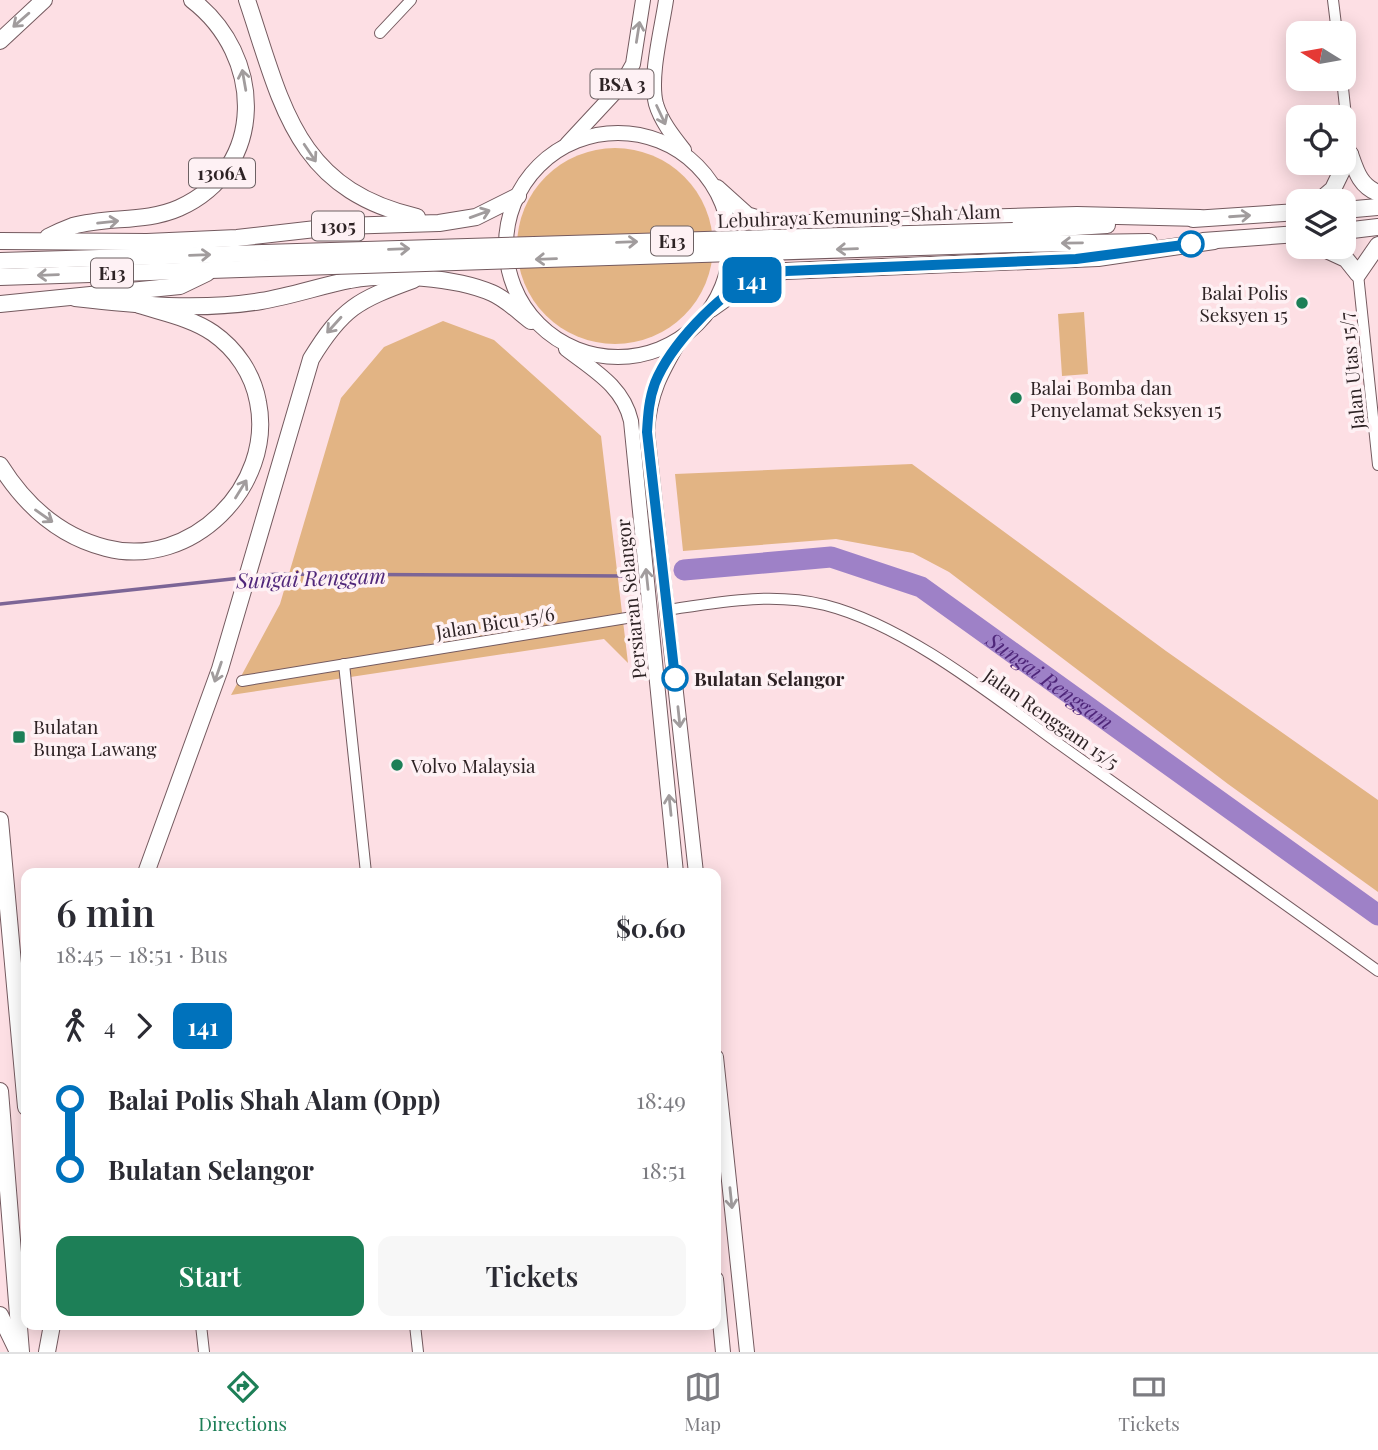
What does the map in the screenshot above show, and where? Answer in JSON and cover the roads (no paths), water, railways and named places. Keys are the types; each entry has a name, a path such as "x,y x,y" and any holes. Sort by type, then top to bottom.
{"highway":[{"path":"0,41 44,0"},
{"name":"1306A","path":"43,239 75,226 146,218 180,208 205,191 227,167 242,134 247,99 244,71 230,40 205,10 192,0"},
{"path":"247,0 285,112 310,155 328,176 368,203 439,223 476,217 518,195"},
{"path":"1356,172 1367,189 1378,193"},
{"path":"1330,189 1342,175"},
{"path":"717,188 747,215 775,224 1077,215 1200,218"},
{"path":"1356,209 1378,206"},
{"name":"Lebuhraya Kemuning–Shah Alam","path":"1013,237 1286,212"},
{"name":"1305","path":"237,238 342,226 439,223"},
{"path":"1356,230 1378,227"},
{"name":"Lebuhraya Kemuning–Shah Alam","path":"5,269 214,270 332,259 1013,237 1214,241 1286,235"},
{"path":"1270,236 1286,239"},
{"path":"0,241 43,239 147,242 237,238 290,253"},
{"path":"711,309 756,277 786,271 1098,258 1214,241"},
{"path":"1346,259 1358,274 1378,245"},
{"name":"Lebuhraya Kemuning–Shah Alam","path":"5,269 290,253 332,259"},
{"path":"5,304 180,286 214,270"},
{"path":"75,298 139,305 251,302 351,280 388,276 455,283 495,294 531,321"},
{"path":"148,868 220,670 311,359 330,329 351,308 368,297 413,280"},
{"path":"0,465 16,491 34,510 78,538 107,548 132,551 159,548 207,527 227,510 241,490 257,455 261,417 256,387 242,361 212,332 190,320 139,305"},
{"path":"0,820 21,1052"},
{"path":"0,1091 19,1352"},
{"path":"0,1315 19,1352"},
{"path":"44,1330 46,1352"},
{"path":"46,1352 51,1330"}],"main road":[{"name":"BSA 3","path":"564,148 620,87 633,64 643,0"},
{"name":"BSA 3","path":"666,0 654,85 655,102 671,134 689,157"},
{"path":"619,133 668,145 689,157 706,172 717,188 730,231 730,257 726,279 711,309 680,340 621,355 566,349 531,321 510,282 506,238 518,195 537,168 564,148 590,137 619,133"},
{"name":"Persiaran Selangor","path":"680,340 655,382 649,402 647,432 695,868"},
{"name":"Persiaran Selangor","path":"566,349 614,387 627,405 633,433 676,868"},
{"path":"721,1105 747,1352"},
{"path":"721,1330 723,1352"}],"street":[{"path":"380,33 411,0"},
{"path":"1333,0 1336,21"},
{"name":"Jalan Utas 15/7","path":"1358,274 1378,465"},
{"name":"Jalan Renggam 15/5","path":"667,610 747,598 802,601 842,610 901,637 984,691 1378,971"},
{"name":"Jalan Bicu 15/6","path":"242,681 651,614"},
{"path":"344,664 365,868"},
{"path":"202,1330 204,1352"},
{"path":"416,1330 418,1352"}],"waterway":[{"name":"Sungai Renggam","path":"684,570 831,557 921,587 1378,915"},
{"name":"Sungai Renggam","path":"253,576 623,576"},
{"name":"Sungai Renggam","path":"0,604 241,578"}],"place":[{"name":"Balai Polis Seksyen 15","path":"1302,303"},
{"name":"Balai Bomba dan Penyelamat Seksyen 15","path":"1016,398"},
{"name":"Bulatan Selangor","path":"675,678"},
{"name":"Bulatan Bunga Lawang","path":"19,737"},
{"name":"Volvo Malaysia","path":"397,765"}]}
